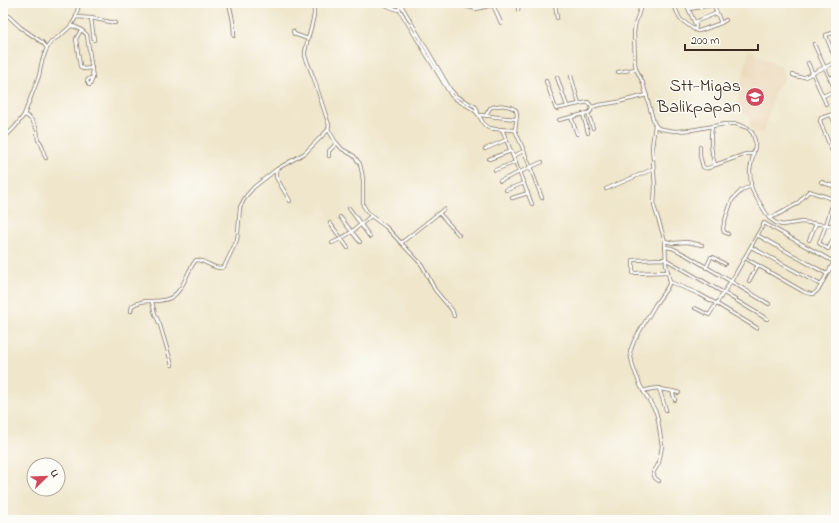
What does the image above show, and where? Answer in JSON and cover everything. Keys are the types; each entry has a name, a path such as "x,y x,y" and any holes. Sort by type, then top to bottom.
{"street":[{"path":"3,140 24,115 39,76 42,61 47,48 51,42 71,26 76,17 79,3"},
{"path":"228,3 231,11 234,36"},
{"path":"314,3 312,23 305,49 305,56 327,117 329,125 328,129 332,137 342,149 354,156 360,164 363,181 363,204 366,210 371,216 386,227 422,265 435,290 452,310 454,316"},
{"path":"380,3 396,10 399,9"},
{"path":"518,10 519,3"},
{"path":"555,3 557,18"},
{"path":"648,3 640,5 635,25 635,64 636,69 642,79 655,124 652,147 656,187 655,210 665,241 665,259 670,282 630,349 633,367 643,391 656,412 658,420 662,446 658,466 653,473 655,478 659,481"},
{"path":"673,3 680,19 695,30 699,31 726,20"},
{"path":"686,3 695,22 695,30"},
{"path":"399,9 401,4"},
{"path":"401,4 450,89 456,96 476,107 478,114 488,128 515,130"},
{"path":"442,4 458,4 476,9 494,4 501,23"},
{"path":"689,9 712,4 721,23"},
{"path":"399,9 451,95 478,114 516,119"},
{"path":"3,11 20,27 47,48"},
{"path":"695,22 717,13"},
{"path":"76,17 91,18 115,23"},
{"path":"91,18 94,40"},
{"path":"71,26 74,26 87,35 93,78"},
{"path":"81,30 76,39 80,66 83,69 92,68"},
{"path":"293,31 294,34 308,39"},
{"path":"793,75 805,77 836,62 826,35 836,32"},
{"path":"814,44 836,91 823,96"},
{"path":"808,63 826,104"},
{"path":"618,72 636,69"},
{"path":"830,78 836,75"},
{"path":"571,76 579,104"},
{"path":"557,77 568,106"},
{"path":"546,81 556,109 588,102 592,107"},
{"path":"559,120 588,113 591,111 592,107 599,105 647,95"},
{"path":"486,115 488,109 492,107 506,106 512,107 516,110 515,130 542,198"},
{"path":"588,113 593,128"},
{"path":"832,151 820,120 821,118 836,113"},
{"path":"583,114 588,133"},
{"path":"24,115 29,117 36,128 38,133 37,138 42,144 43,153 46,158"},
{"path":"831,115 836,126"},
{"path":"571,117 577,134"},
{"path":"655,124 663,130 675,131 691,130 725,124 736,124 748,128 754,137 755,146 750,170 751,186 769,218 782,225 799,222 836,226"},
{"path":"712,126 712,148 715,165"},
{"path":"131,311 134,304 168,299 179,291 196,260 203,261 218,268 224,267 237,240 239,212 242,201 254,187 277,169 305,153 328,129"},
{"path":"502,129 532,204"},
{"path":"485,148 506,140"},
{"path":"329,156 329,151 337,143"},
{"path":"700,147 700,156 705,169 746,154 753,154"},
{"path":"489,159 511,151"},
{"path":"513,156 524,151"},
{"path":"495,170 516,162"},
{"path":"500,180 542,162"},
{"path":"277,169 276,177 290,201"},
{"path":"606,189 654,169"},
{"path":"820,182 836,187"},
{"path":"506,190 524,183"},
{"path":"728,234 724,232 723,227 724,220 732,200 742,190 751,186"},
{"path":"769,218 797,204 809,191 834,199"},
{"path":"836,192 819,244 828,249 836,234"},
{"path":"512,198 528,193"},
{"path":"349,208 370,237"},
{"path":"401,243 444,209"},
{"path":"439,213 458,235"},
{"path":"332,243 351,232 371,216"},
{"path":"340,217 360,242"},
{"path":"330,223 348,248"},
{"path":"696,308 709,316 731,282 764,224 834,262"},
{"path":"809,240 816,224"},
{"path":"757,235 828,274"},
{"path":"665,241 673,243 687,242 702,245"},
{"path":"665,246 679,252 769,304"},
{"path":"751,246 821,286"},
{"path":"706,268 711,257 725,264"},
{"path":"745,258 809,294 816,293 836,258"},
{"path":"668,272 633,273 633,260 665,259 724,292 767,319"},
{"path":"749,281 758,265"},
{"path":"670,282 717,304 757,328"},
{"path":"152,302 172,365"},
{"path":"643,391 659,388 679,393"},
{"path":"659,388 666,410"},
{"path":"672,391 675,400"}],"shaded area":[{"name":"Stt-Migas Balikpapan","path":"749,50 781,66 784,80 775,89 766,125 761,133 754,133 749,126 750,118 736,106"}],"place":[{"name":"Stt-Migas Balikpapan","path":"755,97"}]}
